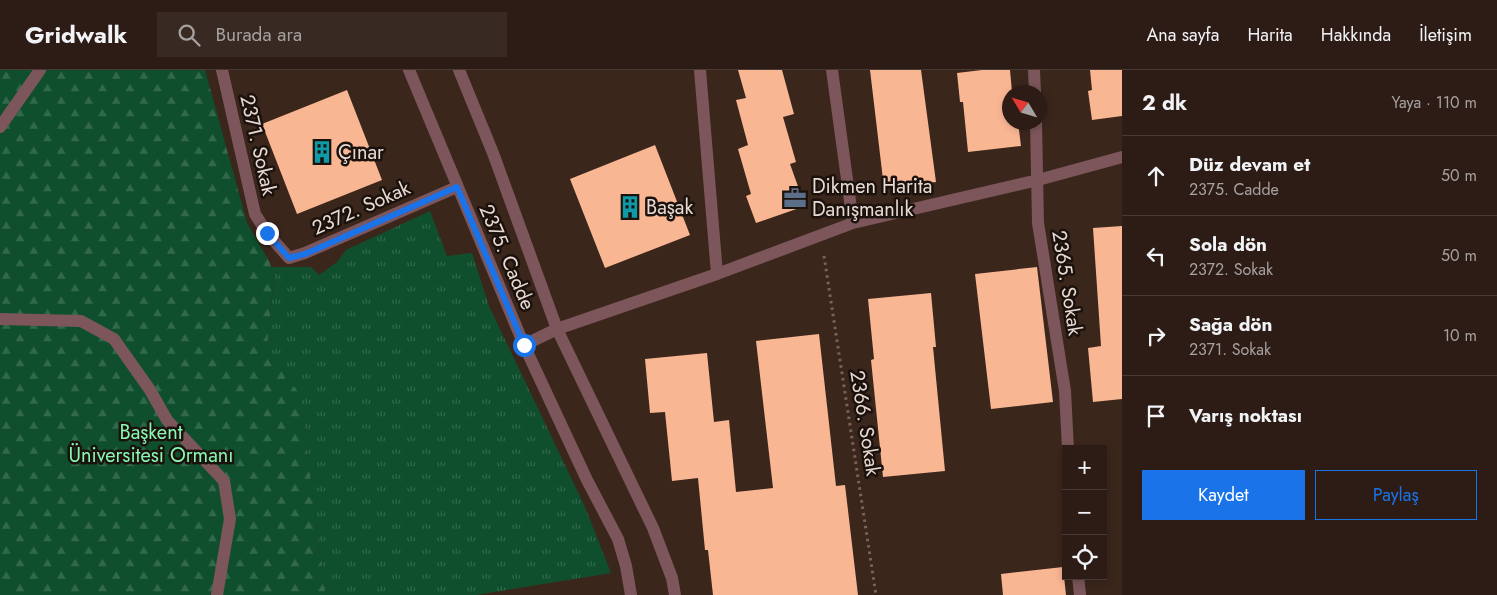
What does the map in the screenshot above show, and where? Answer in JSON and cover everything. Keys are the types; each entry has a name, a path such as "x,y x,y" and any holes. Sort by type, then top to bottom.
{"street":[{"path":"0,127 40,70"},
{"name":"2371. Sokak","path":"222,70 255,214 281,252"},
{"name":"2375. Cadde","path":"408,70 524,345 587,480 618,539 626,566 631,595"},
{"name":"2375. Cadde","path":"459,70 493,153 557,329 653,528 667,564 675,595"},
{"path":"700,70 716,274"},
{"path":"832,70 853,223"},
{"path":"1034,70 1035,85"},
{"name":"2365. Sokak","path":"1036,130 1038,223 1065,391 1068,445"},
{"path":"524,345 557,329 716,274 853,223 1038,180 1122,157"},
{"name":"2372. Sokak","path":"281,252 289,258 305,254 457,187"},
{"path":"0,319 81,321 114,339 150,390 167,420 224,481 230,518 217,595"},
{"path":"1078,580 1080,595"}],"path":[{"name":"2366. Sokak","path":"824,256 876,595"}],"green space":[{"name":"Başkent Üniversitesi Ormanı","path":"0,70 205,70 247,223 269,261 274,275 267,348 300,395 325,595 0,595"},
{"path":"430,211 447,256 472,253 489,306 585,507 611,573 476,595 325,595 300,396 267,348 274,276 271,267 311,267 319,275 337,262 346,250"}],"building":[{"path":"738,70 782,70 794,114 783,117 796,162 790,164 805,206 756,223 746,196 751,194 738,149 748,145 736,100 746,98"},
{"path":"870,70 921,70 936,182 884,188"},
{"path":"982,70 1010,70 1011,85 1002,85 1002,130 1019,130 1021,146 968,152 963,102 960,102 957,73"},
{"path":"1090,70 1122,70 1122,116 1092,120 1088,91 1092,90"},
{"name":"Çınar","path":"347,90 382,180 297,214 262,124"},
{"name":"Başak","path":"655,145 690,235 605,268 570,179"},
{"path":"1122,226 1122,399 1093,402 1088,348 1101,346 1093,228"},
{"path":"1037,267 1053,402 991,409 975,274"},
{"path":"931,293 936,347 933,347 945,471 883,477 871,360 874,359 868,299"},
{"path":"819,334 836,486 845,485 858,595 713,595 708,550 705,550 698,478 672,481 665,412 650,413 645,359 707,353 714,422 729,420 736,492 773,488 756,341"},
{"path":"1062,567 1062,580 1064,580 1066,595 1003,595 1001,574"}],"place":[{"name":"Çınar","path":"322,152"},
{"name":"Dikmen Harita Danışmanlık","path":"795,198"},
{"name":"Başak","path":"630,207"}],"route":[{"path":"267,233 281,252 289,258 305,254 457,187 524,345"}]}
